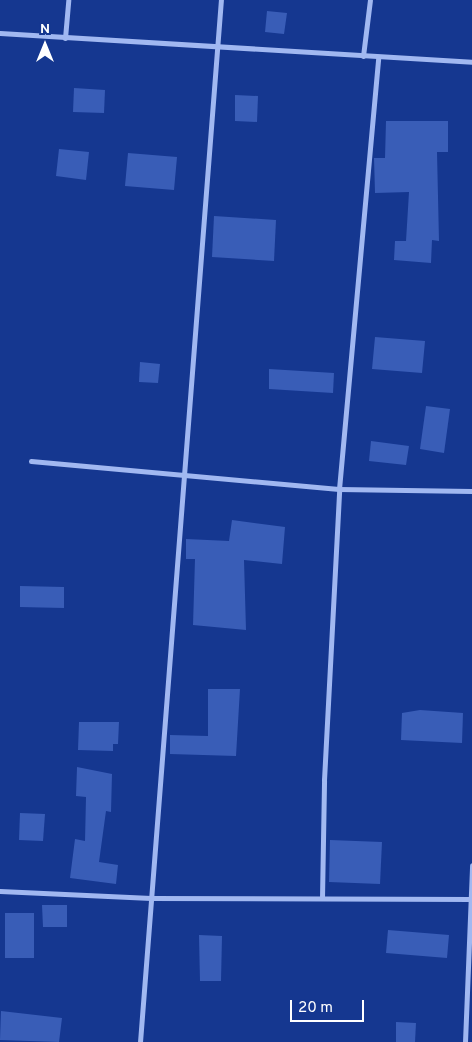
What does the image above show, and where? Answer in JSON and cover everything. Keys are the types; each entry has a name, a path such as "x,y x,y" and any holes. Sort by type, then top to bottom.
{"street":[{"path":"65,38 68,0"},
{"path":"140,1042 150,898 186,476 216,46 221,0"},
{"path":"363,56 370,0"},
{"path":"0,32 65,38 472,62"},
{"path":"322,898 324,780 339,489 378,57"},
{"path":"32,460 339,489 472,491"},
{"path":"465,1042 472,865"},
{"path":"0,891 150,898 470,899"}],"building":[{"path":"267,11 287,13 284,34 265,32"},
{"path":"74,88 105,90 104,113 73,112"},
{"path":"235,95 258,96 257,122 235,121"},
{"path":"386,121 448,121 448,152 437,152 439,241 432,240 431,263 394,260 395,241 406,241 409,192 375,193 374,158 385,158"},
{"path":"59,149 89,152 86,180 56,176"},
{"path":"128,153 177,157 174,190 125,186"},
{"path":"214,216 276,220 274,261 212,257"},
{"path":"375,337 425,341 422,373 372,369"},
{"path":"140,362 160,364 158,383 139,382"},
{"path":"269,369 334,373 333,393 269,389"},
{"path":"426,406 450,409 444,453 420,449"},
{"path":"371,441 409,446 406,465 369,461"},
{"path":"232,520 285,527 282,564 244,560 246,630 193,625 195,559 186,559 186,539 229,541"},
{"path":"20,586 64,587 64,608 20,607"},
{"path":"208,689 240,689 236,756 170,754 170,735 208,736"},
{"path":"420,710 463,713 462,743 401,740 402,713"},
{"path":"79,722 119,722 118,744 113,744 113,751 78,750"},
{"path":"77,767 112,774 111,812 106,811 99,862 118,865 116,884 70,878 75,839 85,841 86,797 76,796"},
{"path":"20,813 45,814 43,841 19,840"},
{"path":"330,840 382,842 380,884 329,882"},
{"path":"42,905 67,905 67,927 43,927"},
{"path":"5,913 34,913 34,958 5,958"},
{"path":"388,930 449,935 447,958 386,953"},
{"path":"199,935 222,936 221,981 200,981"},
{"path":"1,1011 62,1018 59,1042 0,1040"},
{"path":"396,1022 416,1023 415,1042 396,1042"}]}
